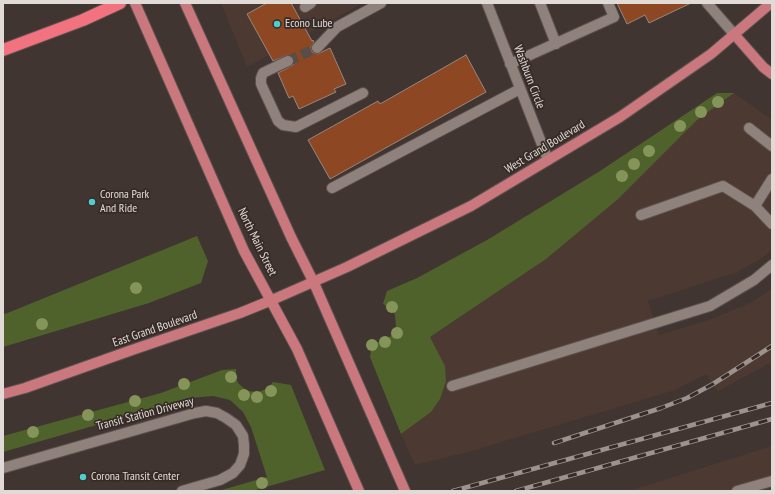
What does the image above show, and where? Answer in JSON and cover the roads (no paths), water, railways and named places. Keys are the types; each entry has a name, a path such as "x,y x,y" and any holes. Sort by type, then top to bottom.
{"highway":[{"path":"3,50 83,20 120,3"}],"main road":[{"name":"North Main Street","path":"135,3 244,252 272,300 301,358 359,491"},
{"path":"185,3 291,237 314,283 404,491"},
{"name":"West Grand Boulevard","path":"314,283 471,206 620,117 711,54 771,3"},
{"path":"734,34 762,67 772,74"},
{"name":"East Grand Boulevard","path":"3,394 240,313 314,283"}],"street":[{"path":"317,48 338,27 381,3"},
{"name":"Washburn Circle","path":"486,3 548,160"},
{"path":"540,3 556,44"},
{"path":"510,64 614,17 608,3"},
{"path":"707,3 734,34"},
{"path":"288,61 263,73 261,78 261,84 278,121 283,125 296,127 363,93"},
{"path":"332,188 520,89"},
{"path":"749,128 772,146"},
{"path":"755,206 772,179"},
{"path":"641,215 723,186 755,206 772,224"},
{"path":"452,386 710,306 754,280 772,265"},
{"name":"Transit Station Driveway","path":"3,468 195,413 217,413 236,425 243,436 244,454 240,465 233,473 220,480 182,491"},
{"path":"737,491 772,480"}],"tunnel":[{"path":"288,61 317,48"}],"railway":[{"path":"554,443 687,398 713,384 772,346"},
{"path":"453,491 772,403"},
{"path":"516,491 772,419"}],"place":[{"name":"Econo Lube","path":"277,24"},
{"name":"Corona Park And Ride","path":"92,202"},
{"name":"Corona Transit Center","path":"83,477"}]}
